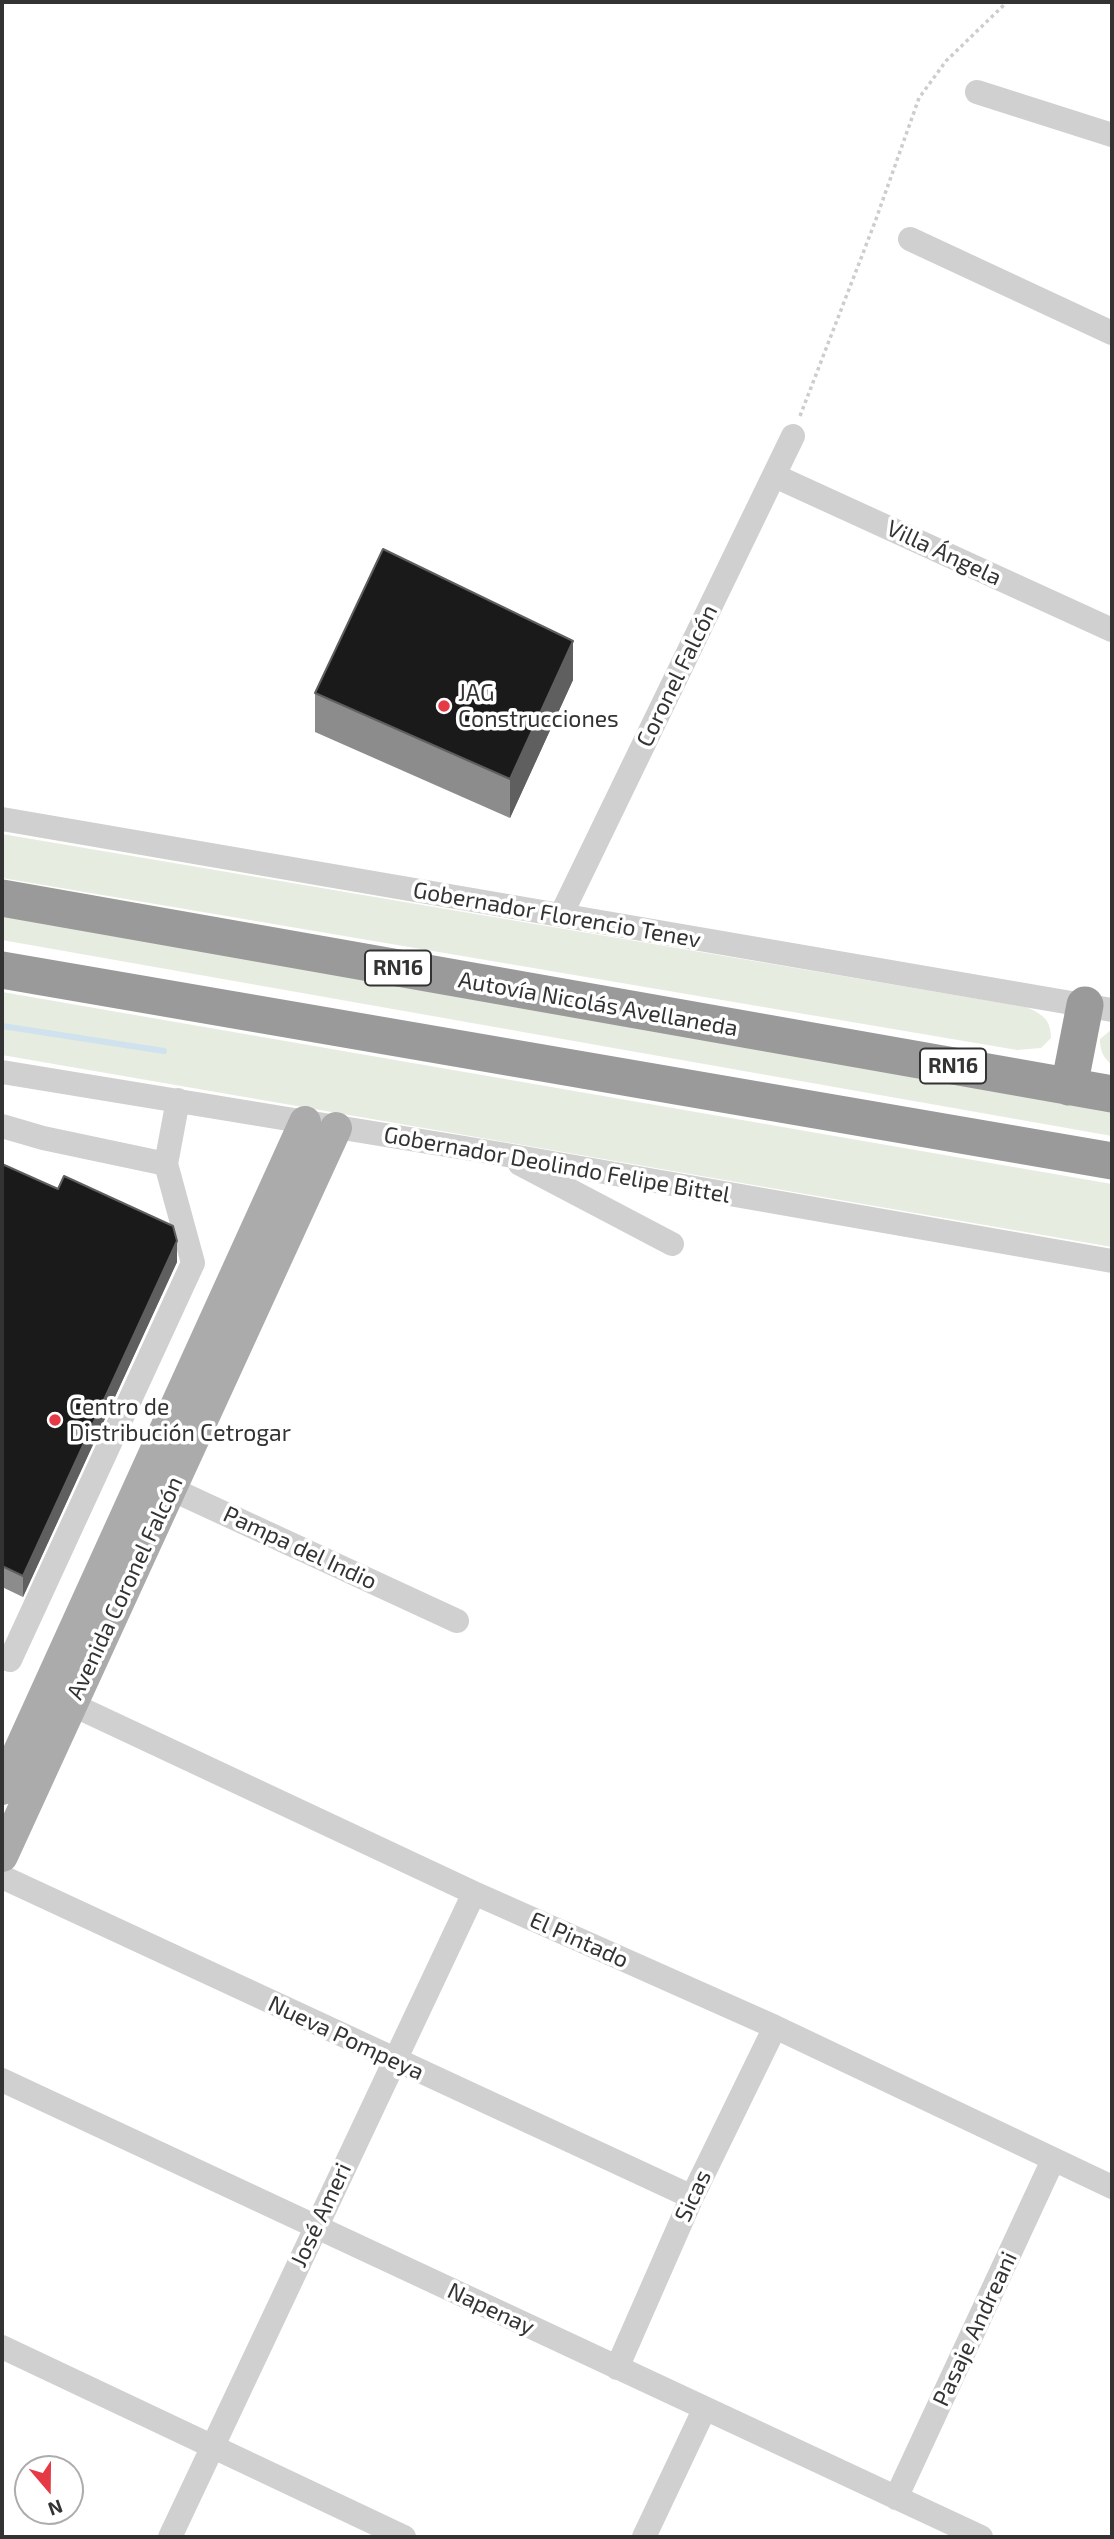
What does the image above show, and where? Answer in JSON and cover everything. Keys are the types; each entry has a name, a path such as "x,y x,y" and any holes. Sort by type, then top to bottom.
{"highway":[{"name":"Autovía Nicolás Avellaneda","path":"2,898 1112,1094"},
{"path":"2,970 1112,1161"},
{"path":"1069,1087 1099,1007"}],"main road":[{"name":"Avenida Coronel Falcón","path":"2,1856 59,1698 157,1482 305,1122"},
{"name":"Avenida Coronel Falcón","path":"157,1482 336,1128"},
{"name":"Avenida Coronel Falcón","path":"2,1788 59,1698"}],"street":[{"path":"977,92 1112,135"},
{"path":"910,239 1112,333"},
{"name":"Coronel Falcón","path":"561,915 793,436"},
{"name":"Villa Ángela","path":"775,476 1112,630"},
{"name":"Gobernador Florencio Tenev","path":"2,818 1099,1007"},
{"name":"Gobernador Deolindo Felipe Bittel","path":"2,1072 501,1154 1112,1261"},
{"path":"2,1656 10,1660 193,1263 166,1164 178,1100"},
{"path":"2,1126 43,1138 166,1164"},
{"path":"501,1154 672,1244"},
{"name":"Pampa del Indio","path":"157,1482 457,1620"},
{"name":"El Pintado","path":"59,1698 474,1893 775,2027 1112,2187"},
{"name":"Nueva Pompeya","path":"2,1877 692,2197"},
{"name":"José Ameri","path":"170,2537 474,1893"},
{"name":"Sicas","path":"617,2368 692,2197 775,2027"},
{"name":"Napenay","path":"2,2080 981,2537"},
{"name":"Pasaje Andreani","path":"896,2498 1053,2160"},
{"path":"2,2347 404,2537"},
{"path":"645,2537 704,2410"}],"path":[{"path":"793,436 919,98 946,61 1007,2"}],"shaded area":[{"path":"2,834 1026,1007 1044,1018 1051,1038 1041,1048 1017,1050 2,878"},
{"path":"2,913 1112,1110 1112,1136 2,940"},
{"path":"2,992 1112,1184 1112,1247 2,1055"},
{"path":"1112,1029 1112,1065 1103,1053 1100,1039"}],"building":[{"name":"JAG Construcciones","path":"383,549 573,641 510,779 315,693"},
{"name":"Centro de Distribución Cetrogar","path":"2,1164 58,1189 64,1176 173,1226 177,1241 23,1576 2,1566"}],"waterway":[{"path":"2,1026 164,1051"}],"place":[{"name":"JAG Construcciones","path":"444,706"},
{"name":"Centro de Distribución Cetrogar","path":"55,1420"}]}
